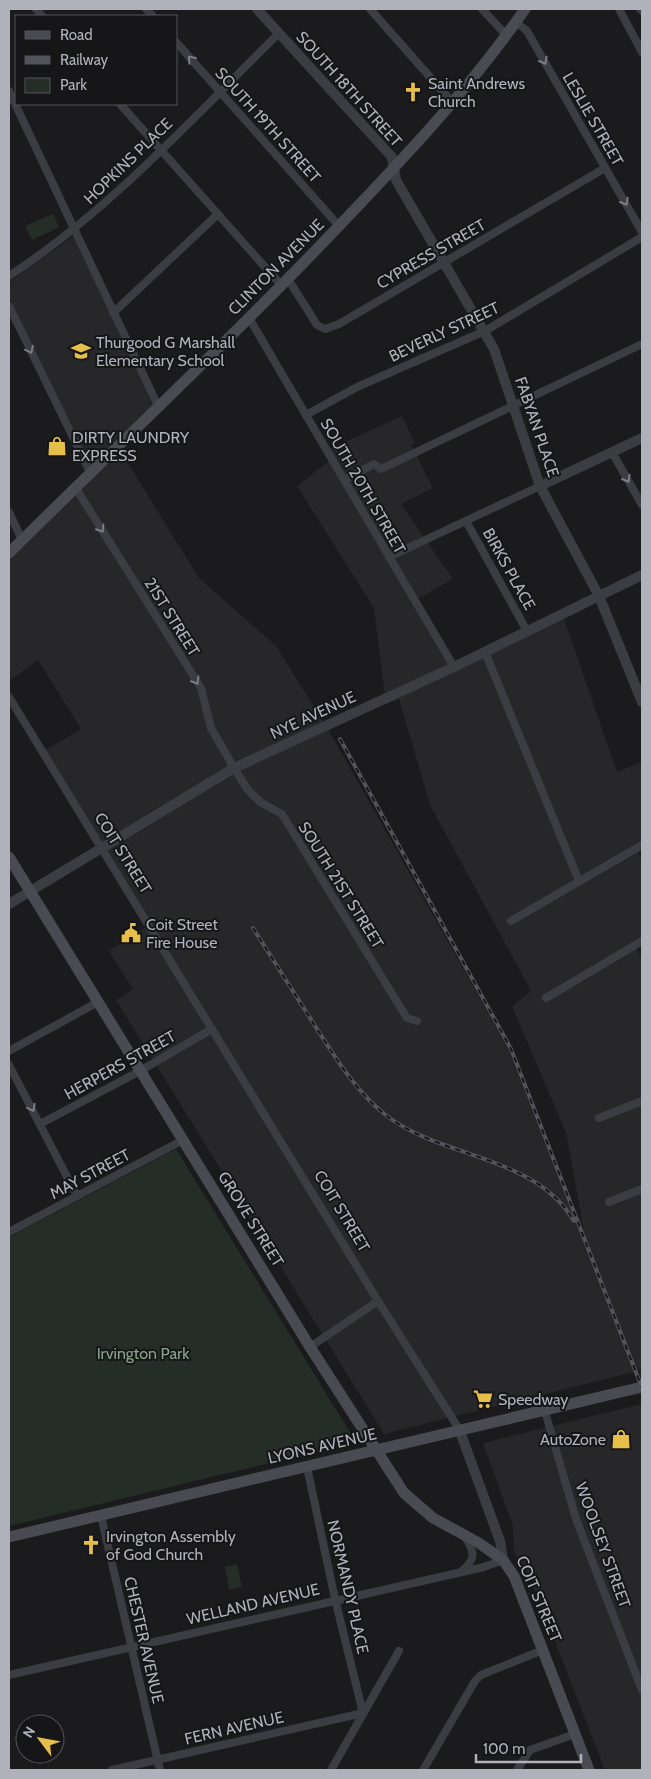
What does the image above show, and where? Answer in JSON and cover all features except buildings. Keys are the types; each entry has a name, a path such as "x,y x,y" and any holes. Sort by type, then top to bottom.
{"main road":[{"name":"CLINTON AVENUE","path":"9,553 249,318 339,226 394,168 452,102 507,36 525,9"},
{"name":"GROVE STREET","path":"9,858 310,1347 410,1500 433,1518 463,1534 504,1560"},
{"name":"LYONS AVENUE","path":"9,1537 307,1467 544,1408 642,1387"},
{"name":"COIT STREET","path":"504,1560 514,1576 544,1650 588,1770"}],"street":[{"name":"SOUTH 18TH STREET","path":"258,9 392,157 394,168"},
{"path":"370,9 452,102"},
{"path":"482,9 507,36"},
{"path":"619,9 642,52"},
{"name":"LESLIE STREET","path":"516,22 527,31 642,232"},
{"name":"HOPKINS PLACE","path":"9,276 73,231 279,33"},
{"name":"SOUTH 19TH STREET","path":"178,44 339,226"},
{"path":"9,91 15,104"},
{"path":"15,105 73,231 158,406"},
{"path":"121,105 218,214 285,282"},
{"name":"FABYAN PLACE","path":"394,168 396,180 494,349 540,486 599,596 642,702"},
{"name":"CYPRESS STREET","path":"285,282 317,325 325,330 339,324 445,263 605,168"},
{"path":"113,313 218,214"},
{"name":"BEVERLY STREET","path":"306,415 358,387 485,331 642,237"},
{"path":"9,306 90,472"},
{"name":"SOUTH 20TH STREET","path":"249,318 454,667"},
{"path":"344,480 374,464 381,469 642,344"},
{"path":"389,557 642,438"},
{"path":"612,452 642,505"},
{"name":"21ST STREET","path":"75,487 201,688 211,728 234,768"},
{"path":"9,512 22,540"},
{"name":"BIRKS PLACE","path":"466,521 527,631"},
{"name":"NYE AVENUE","path":"9,904 234,768 454,667 642,575"},
{"path":"485,652 579,881"},
{"name":"COIT STREET","path":"9,697 378,1301 459,1429 500,1541 504,1560"},
{"name":"SOUTH 21ST STREET","path":"234,768 248,790 260,802 282,814 407,1018 417,1021"},
{"path":"511,921 642,845"},
{"path":"546,998 642,941"},
{"path":"9,1051 98,1002"},
{"name":"HERPERS STREET","path":"40,1124 140,1072 212,1029"},
{"path":"9,1065 77,1196"},
{"path":"599,1118 642,1101"},
{"name":"MAY STREET","path":"9,1232 183,1140"},
{"path":"609,1202 642,1189"},
{"path":"310,1347 378,1301"},
{"name":"WOOLSEY STREET","path":"544,1408 576,1520 642,1690"},
{"name":"NORMANDY PLACE","path":"307,1467 335,1599 363,1714"},
{"name":"CHESTER AVENUE","path":"101,1516 160,1770"},
{"path":"460,1572 469,1565 474,1551 463,1534"},
{"name":"WELLAND AVENUE","path":"9,1675 335,1599 460,1572 504,1560"},
{"path":"331,1770 399,1650"},
{"path":"423,1770 475,1681 489,1671 544,1650"},
{"name":"FERN AVENUE","path":"112,1770 363,1714"},
{"path":"517,1770 530,1750 575,1734"}],"shaded area":[{"name":"Thurgood G Marshall Elementary School","path":"74,236 153,406 91,465 9,297 9,282"},
{"path":"402,416 415,443 411,445 433,488 401,504 453,579 416,600 455,667 562,613 617,772 642,762 642,847 637,850 642,860 642,941 635,946 642,959 642,1370 384,1434 116,1000 133,989 109,951 149,925 42,752 81,729 38,660 9,681 9,550 116,444 199,578 276,646 328,729 508,1048 588,1253 566,1133 512,1006 531,991 430,805 399,699 386,704 374,608 297,486 333,458 329,449"},
{"path":"642,1404 642,1770 605,1770 529,1575 514,1552 513,1526 483,1443"}],"green space":[{"path":"53,214 59,227 32,240 25,226"},
{"name":"Irvington Park","path":"176,1149 356,1442 9,1526 9,1237"},
{"path":"237,1564 242,1587 229,1590 225,1567"}],"railway":[{"path":"340,739 511,1049 642,1388"},
{"path":"253,928 336,1058 354,1083 375,1106 410,1130 512,1170 536,1183 557,1199 574,1221"}],"place":[{"name":"Saint Andrews Church","path":"413,92"},
{"name":"Thurgood G Marshall Elementary School","path":"81,351"},
{"name":"DIRTY LAUNDRY EXPRESS","path":"57,446"},
{"name":"Coit Street Fire House","path":"131,933"},
{"name":"Speedway","path":"483,1399"},
{"name":"AutoZone","path":"621,1439"},
{"name":"Irvington Assembly of God Church","path":"91,1545"}]}
